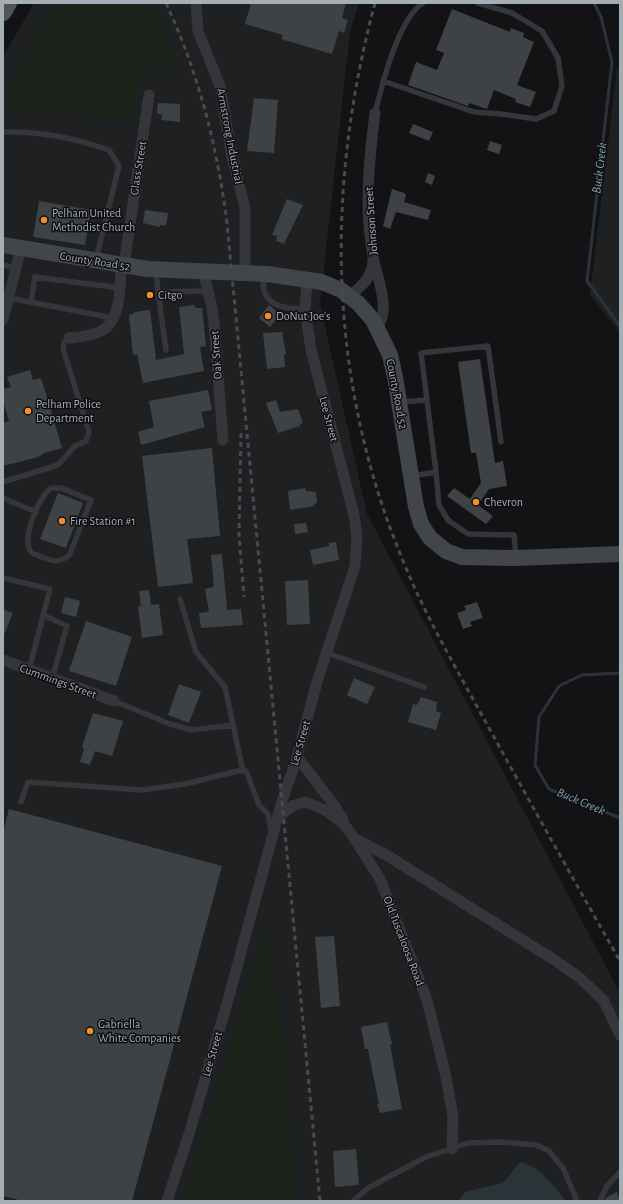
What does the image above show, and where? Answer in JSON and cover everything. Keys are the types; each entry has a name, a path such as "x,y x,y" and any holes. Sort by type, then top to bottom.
{"main road":[{"path":"3,12 8,3"}],"street":[{"name":"Armstrong Industrial","path":"196,3 198,31 220,86 231,152 245,208 245,272"},
{"name":"Glass Street","path":"113,318 120,288 149,95"},
{"name":"Johnson Street","path":"375,113 368,184 370,232 373,257 383,308 382,319 377,326"},
{"name":"County Road 52","path":"3,244 123,265 156,269 245,272 307,280 331,285 350,296 377,326 390,355 400,402 416,508 421,524 436,544 446,551 462,557 516,558 620,554"},
{"path":"3,320 21,248"},
{"path":"350,296 366,280 371,271 373,257"},
{"name":"Oak Street","path":"203,271 214,323 223,440"},
{"name":"Lee Street","path":"167,1201 189,1134 226,1008 282,801 297,757 327,653 355,566 357,537 349,493 315,365 305,309 307,280"},
{"path":"69,338 98,333 108,327 113,318"},
{"name":"Cummings Street","path":"3,660 28,671 114,702"},
{"name":"Old Tuscaloosa Road","path":"297,757 332,801 380,879 427,1000 434,1024 454,1122 452,1149"},
{"path":"279,816 294,804 306,802 316,805 343,823 355,839 388,856 553,959 580,978 604,1001 620,1036"}],"lane":[{"path":"375,113 383,81 404,25 423,3"},
{"path":"383,81 474,112 536,119 554,111 562,86 558,58 542,31 512,13 478,3"},
{"path":"3,132 70,138 109,150 119,166 96,261"},
{"path":"3,265 16,268"},
{"path":"156,269 166,350"},
{"path":"263,274 264,292 275,304 288,309 305,309"},
{"path":"31,302 35,277 120,288"},
{"path":"158,292 208,291"},
{"path":"9,298 113,318"},
{"path":"3,482 58,465 71,449 86,441 88,437 89,432 63,349 64,343 69,338"},
{"path":"501,442 488,346 421,353 428,400 439,504 448,520 468,534 514,535 516,558"},
{"path":"400,402 428,400"},
{"path":"411,476 436,472"},
{"path":"51,488 61,488 91,500 70,554 64,560 57,562 32,553 29,550 28,536 36,512 44,494 51,488"},
{"path":"3,498 36,512"},
{"path":"3,578 50,590 28,671"},
{"path":"180,599 196,652 225,687 243,771"},
{"path":"43,615 66,626 52,680"},
{"path":"327,653 424,687"},
{"path":"114,702 192,730 233,725"},
{"path":"21,802 28,782 142,790 185,784 238,771 246,771 259,805 268,814 273,836"},
{"path":"353,1201 368,1188 426,1157 468,1143 502,1142 536,1145 549,1152 563,1168 577,1201"},
{"path":"600,1201 607,1186 620,1172"}],"shaded area":[{"path":"34,3 359,3 350,32 320,304 367,514 620,993 620,1201 3,1201 3,57"},
{"path":"55,3 153,3 180,68 139,68 136,121 4,106"},
{"path":"617,68 620,69 620,333 590,295"},
{"path":"265,925 284,1044 297,1201 184,1201"},
{"path":"520,1162 534,1168 546,1177 566,1201 458,1201 465,1192 503,1183"}],"building":[{"path":"251,3 346,3 342,18 348,20 344,33 339,31 332,54 281,39 283,35 245,24"},
{"path":"452,9 510,32 511,28 524,33 523,37 534,42 517,85 536,92 530,107 515,102 516,99 494,90 487,109 469,103 468,106 408,85 416,62 437,70 444,53 436,50"},
{"path":"254,98 278,100 274,153 247,151"},
{"path":"158,103 180,104 180,122 161,120 162,114 158,114 157,112"},
{"path":"413,124 433,132 429,141 409,133"},
{"path":"490,141 502,145 499,154 487,150"},
{"path":"428,173 435,176 432,185 425,182"},
{"path":"392,189 406,195 404,202 431,210 428,220 396,212 390,229 383,226"},
{"path":"287,199 303,205 284,244 276,241 277,236 272,235"},
{"path":"39,201 91,210 85,245 33,237"},
{"path":"145,210 168,213 166,226 160,225 160,227 143,223"},
{"path":"195,305 195,308 202,308 206,346 200,347 204,371 143,383 137,354 133,355 129,315 135,312 150,310 156,360 184,354 179,307"},
{"path":"269,305 280,314 270,327 259,318"},
{"path":"282,332 286,354 284,354 285,367 267,369 263,333"},
{"path":"480,359 495,463 503,461 507,486 489,489 478,505 493,516 486,524 447,496 454,488 470,499 481,483 476,453 471,453 458,362"},
{"name":"Pelham Police Department","path":"30,370 33,380 40,378 42,381 62,448 44,453 38,457 3,466 3,423 9,421 3,401 3,389 11,387 7,377"},
{"path":"208,390 212,410 201,412 205,427 141,445 138,432 154,427 149,401"},
{"path":"276,400 280,412 298,409 303,423 300,424 300,426 278,433 266,403"},
{"path":"212,448 220,536 187,539 193,583 158,587 142,456"},
{"path":"305,488 306,491 316,492 317,503 314,504 314,506 290,510 288,491"},
{"name":"Fire Station #1","path":"58,493 83,503 66,548 40,539"},
{"path":"306,523 308,532 295,534 294,524"},
{"path":"336,542 339,560 313,565 310,550 329,546 329,543"},
{"path":"222,554 227,610 241,609 243,625 201,628 199,613 209,612 205,589 214,587 211,555"},
{"path":"308,580 310,624 287,625 285,581"},
{"path":"149,590 151,605 159,604 163,635 142,638 138,606 141,606 139,591"},
{"path":"65,597 80,601 76,617 61,613"},
{"path":"477,602 483,618 470,622 472,626 463,629 457,613 466,610 464,606"},
{"path":"3,609 13,613 3,637"},
{"path":"86,621 132,637 116,686 69,671"},
{"path":"354,678 375,687 367,704 347,695"},
{"path":"179,684 201,692 189,723 168,715"},
{"path":"421,697 437,702 436,711 441,713 436,730 408,722 413,704 417,705"},
{"path":"93,713 123,721 112,756 95,751 90,765 80,762 84,748 82,747"},
{"name":"Gabriella White Companies","path":"9,809 222,866 132,1201 23,1201 3,1196 3,833"},
{"path":"334,936 340,1006 321,1008 315,937"},
{"path":"387,1022 402,1109 380,1113 377,1104 379,1104 368,1049 365,1049 361,1027"},
{"path":"356,1149 359,1185 335,1187 333,1151"},
{"path":"617,1192 620,1201 605,1201 606,1198"}],"waterway":[{"name":"Buck Creek","path":"594,3 601,17 612,62 587,281 620,326"},
{"name":"Buck Creek","path":"620,673 582,675 559,686 539,717 535,765 549,789 620,818"}],"railway":[{"path":"166,3 188,57 205,111 218,166 227,223 320,1201"},
{"path":"375,3 358,74 347,146 342,217 342,288 348,359 361,429 380,499 406,568 425,609 445,649 620,961"},
{"path":"241,433 239,534 244,597"}],"place":[{"name":"Pelham United Methodist Church","path":"44,220"},
{"name":"Citgo","path":"150,295"},
{"name":"DoNut Joe's","path":"268,316"},
{"name":"Pelham Police Department","path":"28,411"},
{"name":"Chevron","path":"476,502"},
{"name":"Fire Station #1","path":"62,521"},
{"name":"Gabriella White Companies","path":"90,1031"}]}
